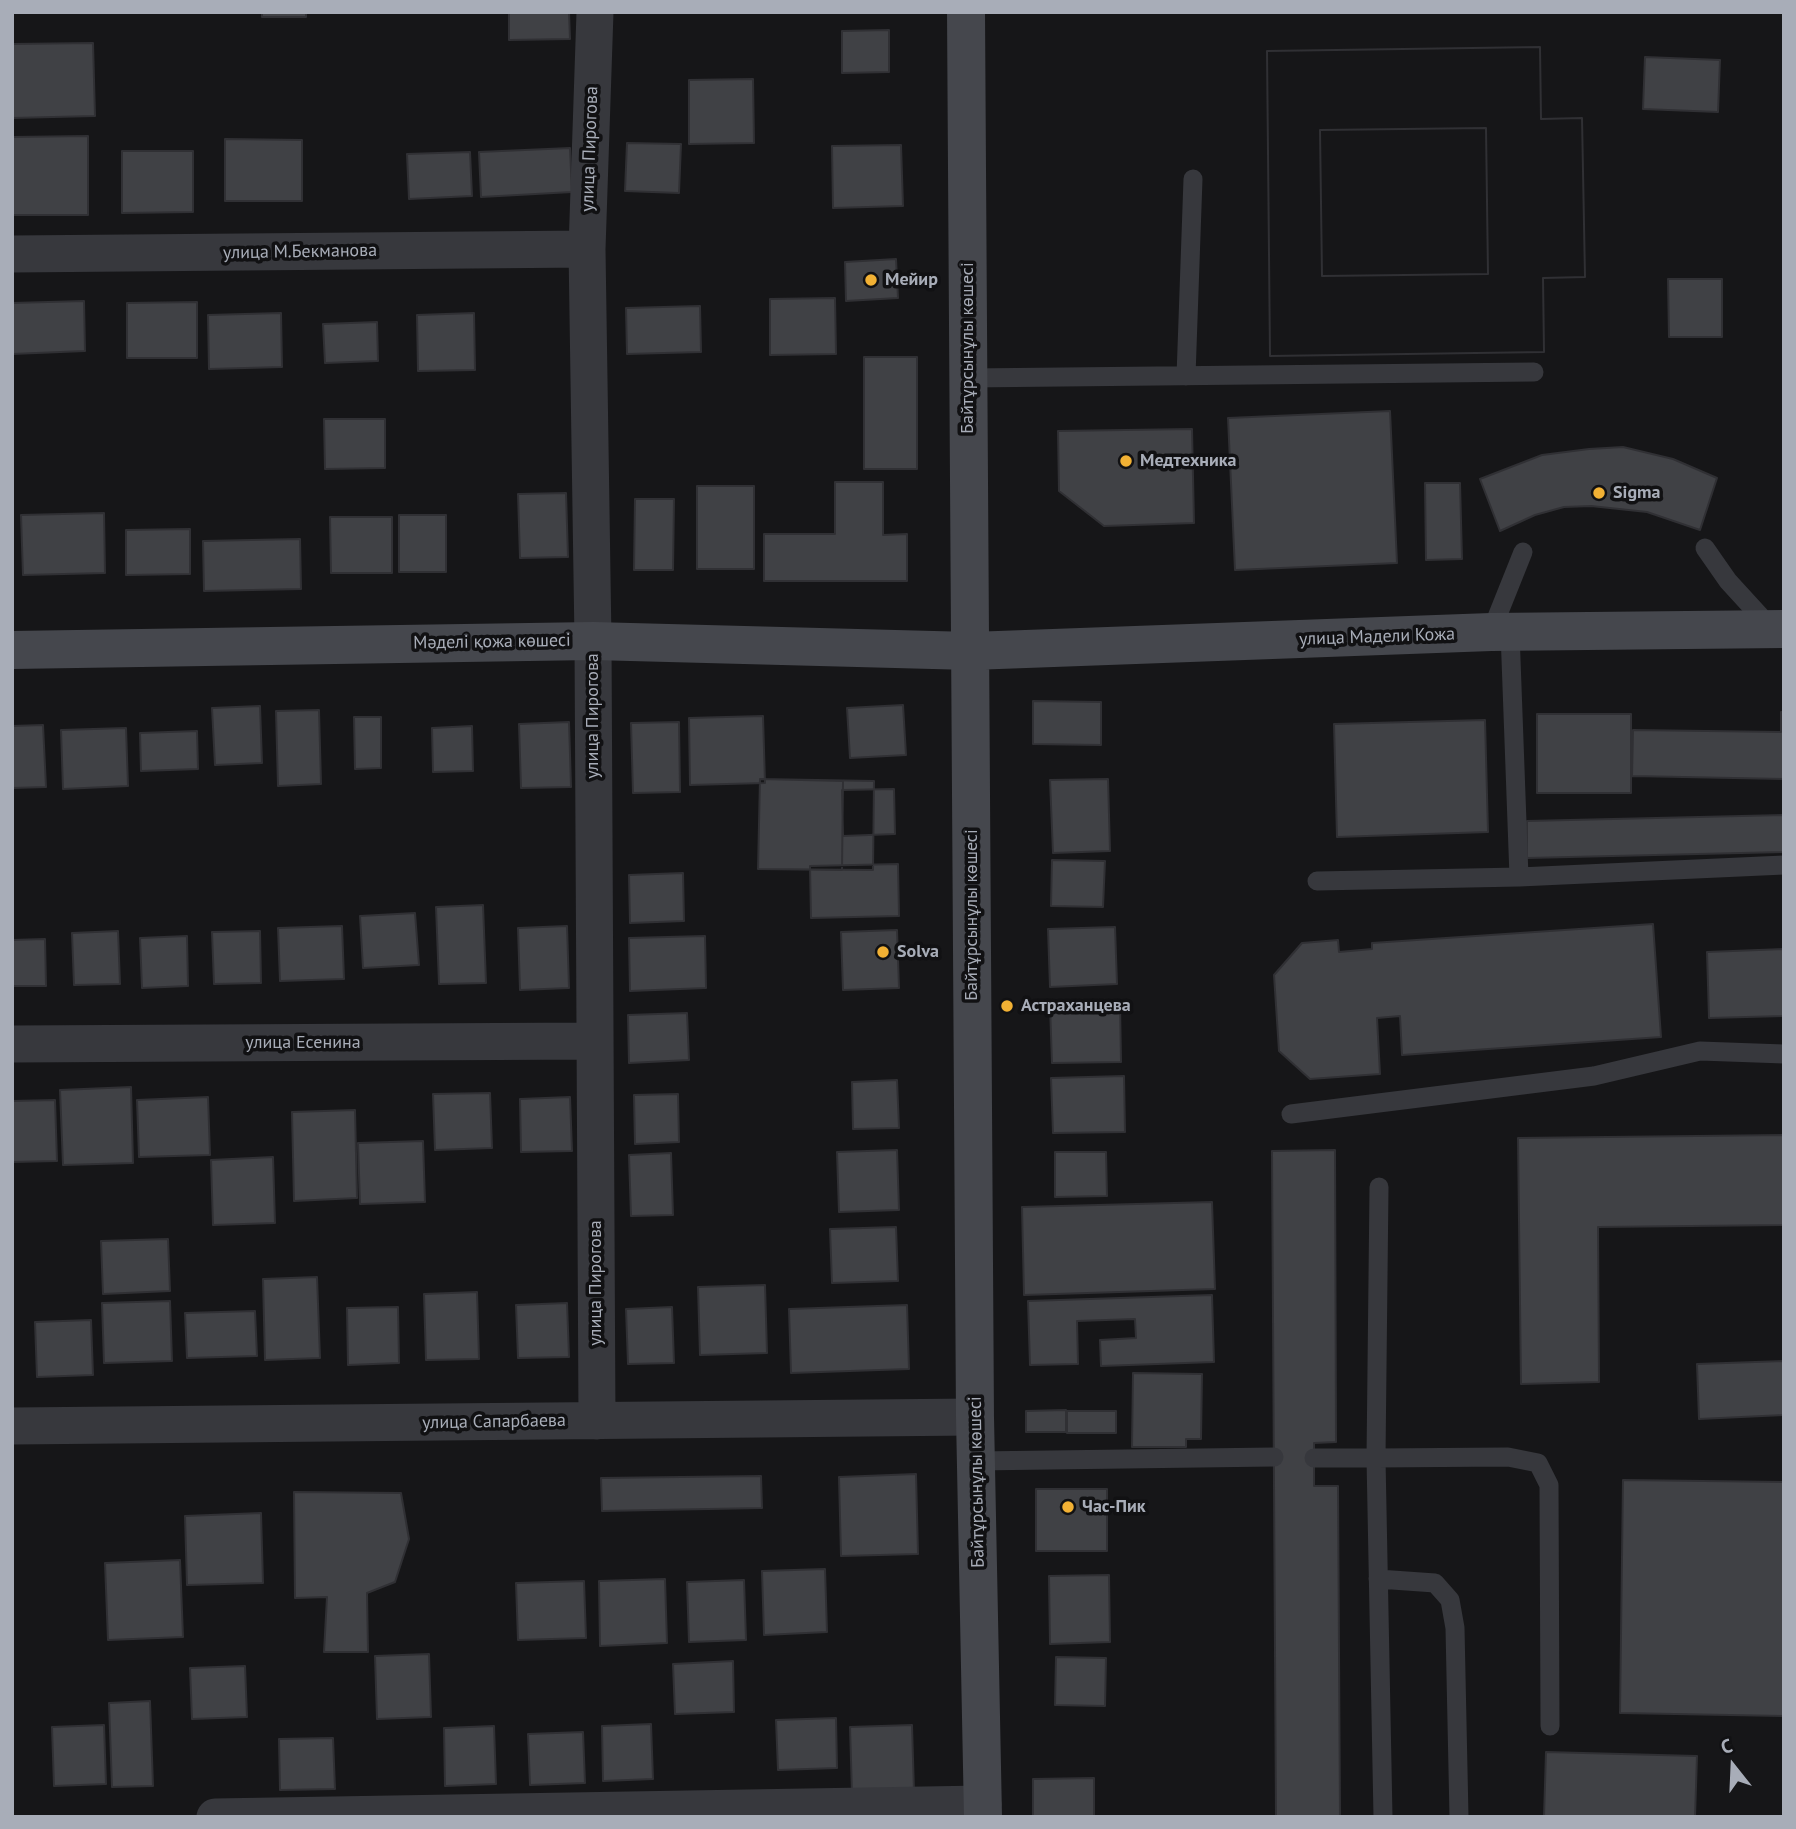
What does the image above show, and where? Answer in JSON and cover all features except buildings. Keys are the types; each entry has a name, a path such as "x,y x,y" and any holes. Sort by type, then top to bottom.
{"main road":[{"name":"Байтұрсынұлы көшесі","path":"966,12 975,1418 983,1810"},
{"name":"улица Мадели Кожа","path":"971,651 1500,632 1778,629"},
{"name":"Мәделі қожа көшесі","path":"12,650 593,641 971,651"}],"street":[{"name":"улица Пирогова","path":"595,12 587,249 593,641 597,1421"},
{"name":"улица М.Бекманова","path":"12,254 587,249"},
{"name":"улица Есенина","path":"12,1044 594,1041"},
{"name":"улица Сапарбаева","path":"12,1426 975,1418"},
{"path":"215,1817 983,1810"}],"lane":[{"path":"1186,376 1193,179"},
{"path":"968,378 1534,372"},
{"path":"1705,548 1728,581 1778,629"},
{"path":"1519,877 1500,632 1523,552"},
{"path":"1317,881 1519,877 1784,865"},
{"path":"1291,1114 1594,1076 1700,1051 1784,1054"},
{"path":"1378,1187 1376,1458 1383,1817"},
{"path":"976,1461 1274,1457"},
{"path":"1314,1458 1508,1457 1538,1463 1549,1485 1550,1726"},
{"path":"1378,1579 1435,1583 1450,1600 1455,1628 1459,1817"}],"place":[{"name":"Мейир","path":"871,280"},
{"name":"Медтехника","path":"1126,461"},
{"name":"Sigma","path":"1599,493"},
{"name":"Solva","path":"883,952"},
{"name":"Астраханцева","path":"1007,1006"},
{"name":"Час-Пик","path":"1068,1507"}]}
